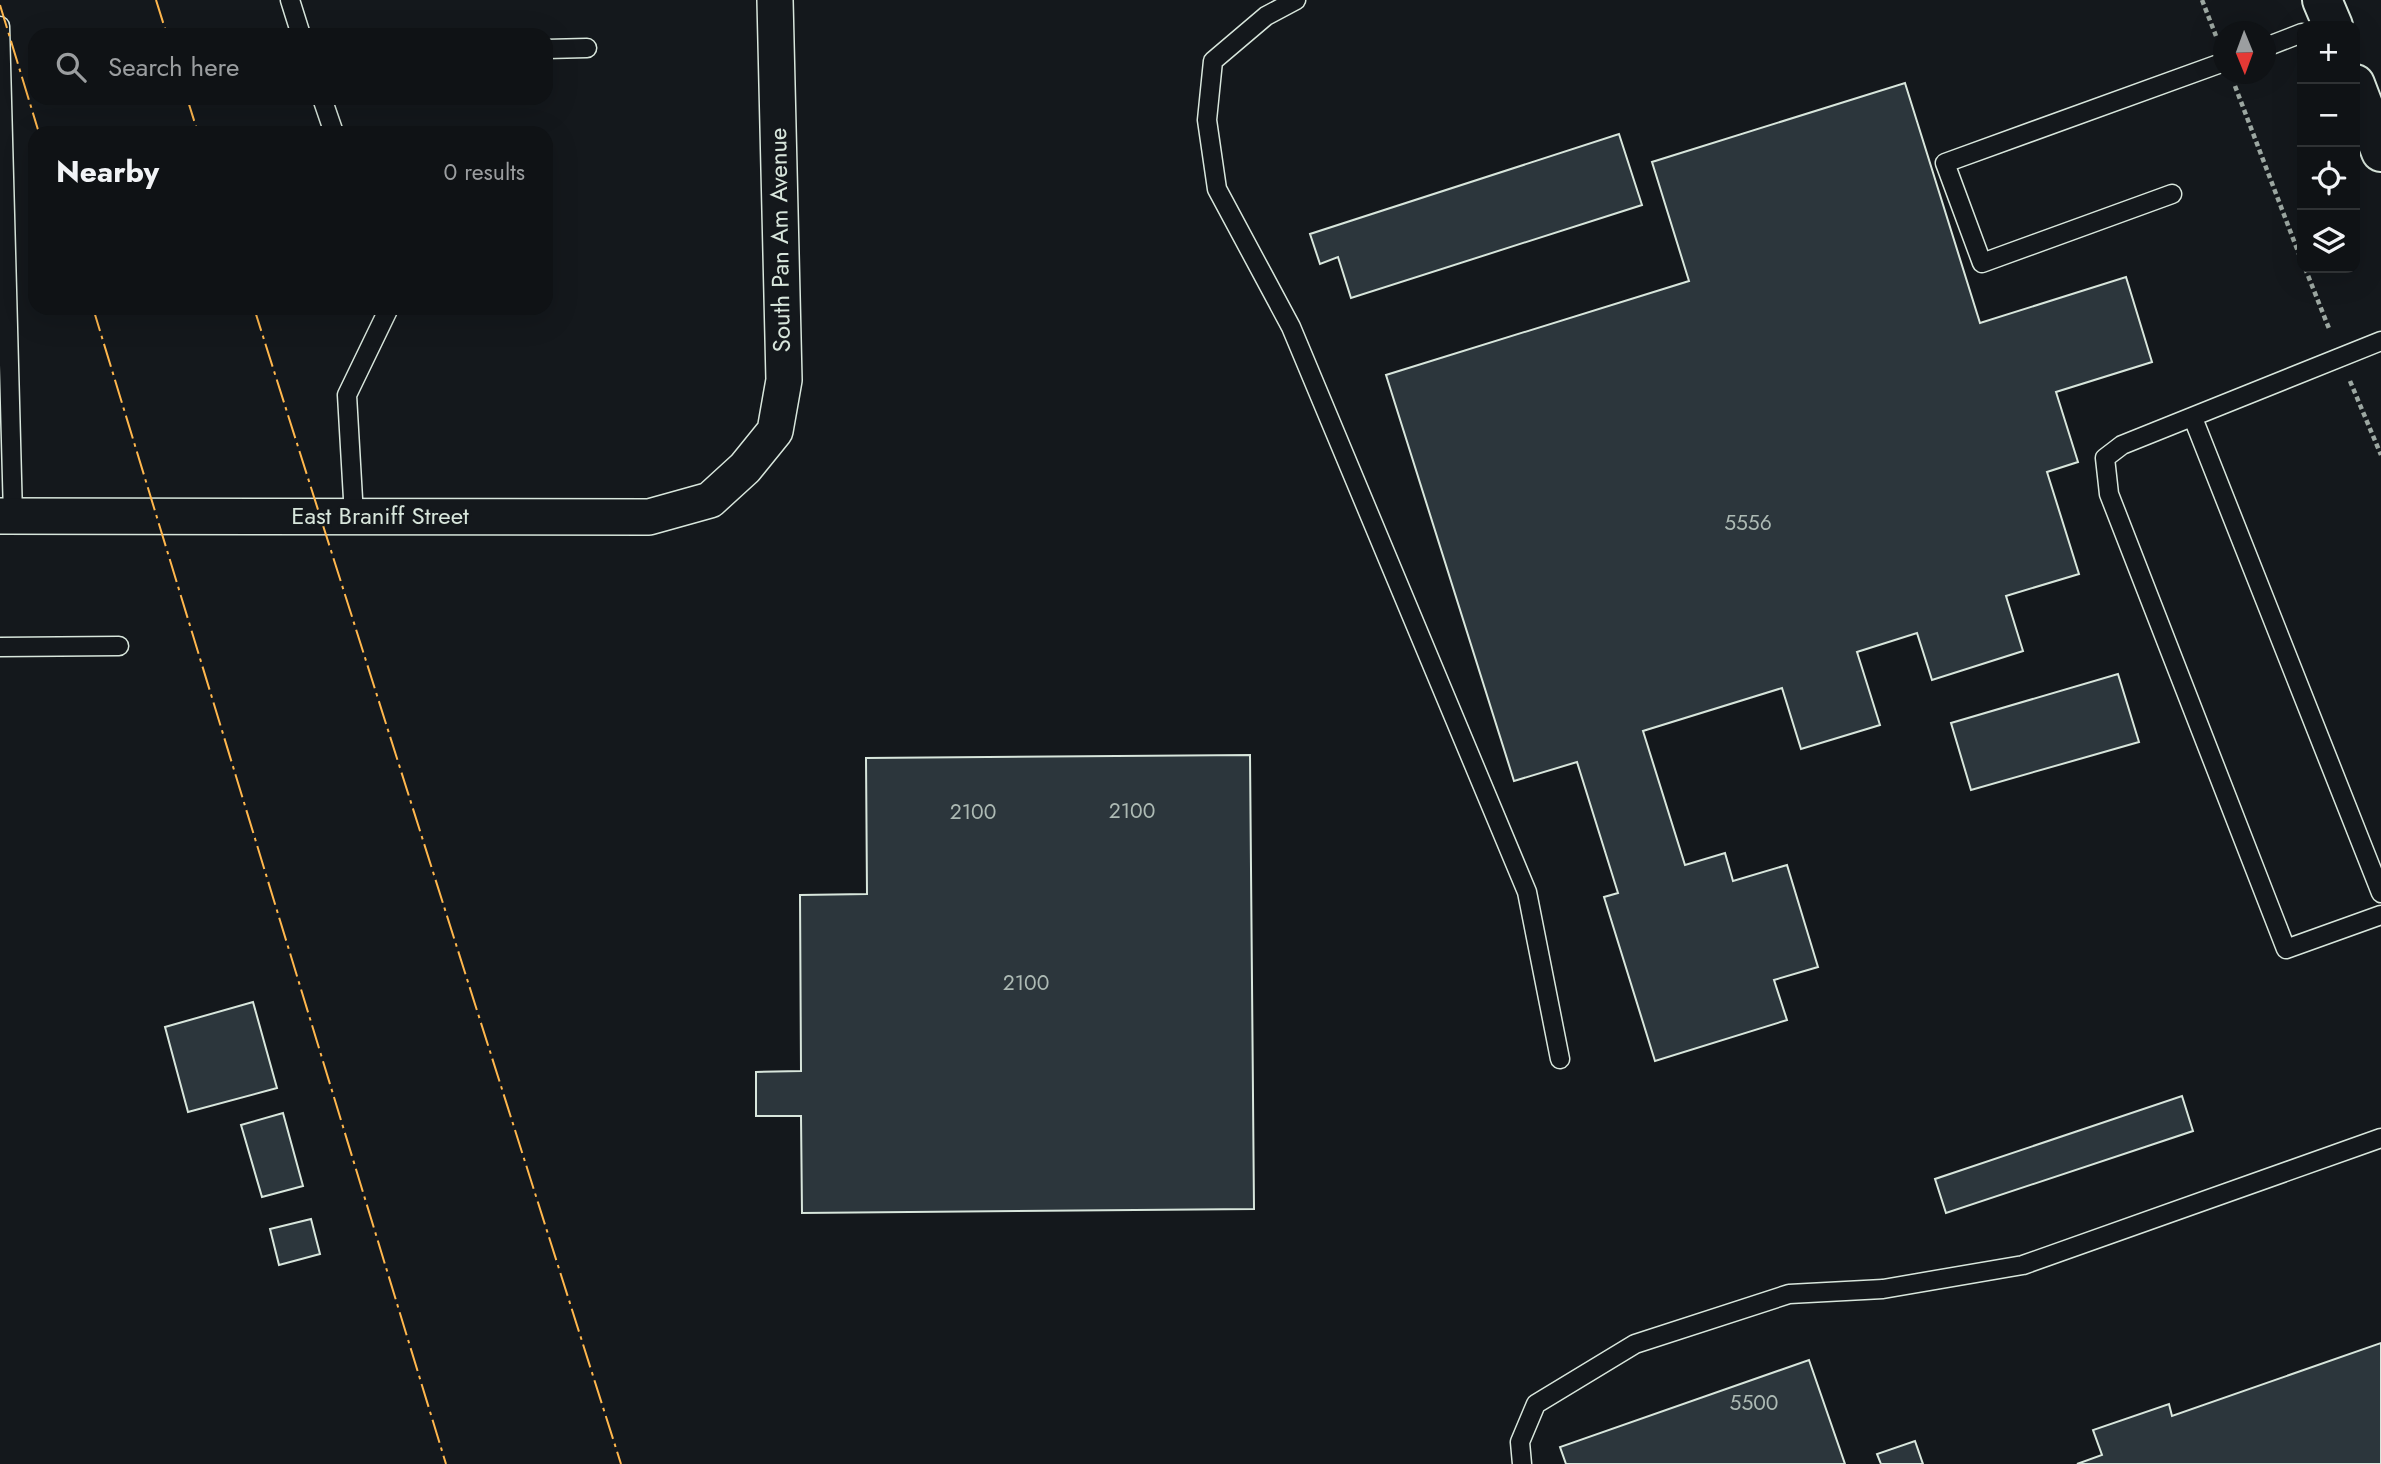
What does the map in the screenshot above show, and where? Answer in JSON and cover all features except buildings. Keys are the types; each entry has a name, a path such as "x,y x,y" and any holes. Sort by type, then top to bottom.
{"main road":[{"path":"2360,97 2381,152"}],"street":[{"name":"South Pan Am Avenue","path":"745,468 775,432 784,380 775,0"},
{"name":"East Braniff Street","path":"7,516 649,517 710,500 745,468"}],"lane":[{"path":"290,0 300,28"},
{"path":"1296,0 1266,16 1213,61 1207,120 1217,189 1291,327 1527,892 1560,1059"},
{"path":"0,26 7,516"},
{"path":"2276,43 2297,33"},
{"path":"553,49 587,48"},
{"path":"2172,194 1982,263 1945,163 2213,57"},
{"path":"324,105 332,126"},
{"path":"354,516 346,395 386,315"},
{"path":"2381,341 2122,445 2105,458 2109,494 2287,949 2381,915"},
{"path":"2193,418 2381,893"},
{"path":"0,647 119,646"},
{"path":"1522,1464 1520,1441 1536,1404 1636,1344 1789,1294 1884,1289 2023,1265 2381,1138"}],"path":[{"path":"2202,0 2213,31"},
{"path":"2234,84 2297,249"}],"power":[{"path":"156,0 165,28"},
{"path":"0,5 28,97"},
{"path":"30,105 37,126"},
{"path":"189,105 196,126"},
{"path":"95,315 446,1464"},
{"path":"256,315 621,1464"}]}
